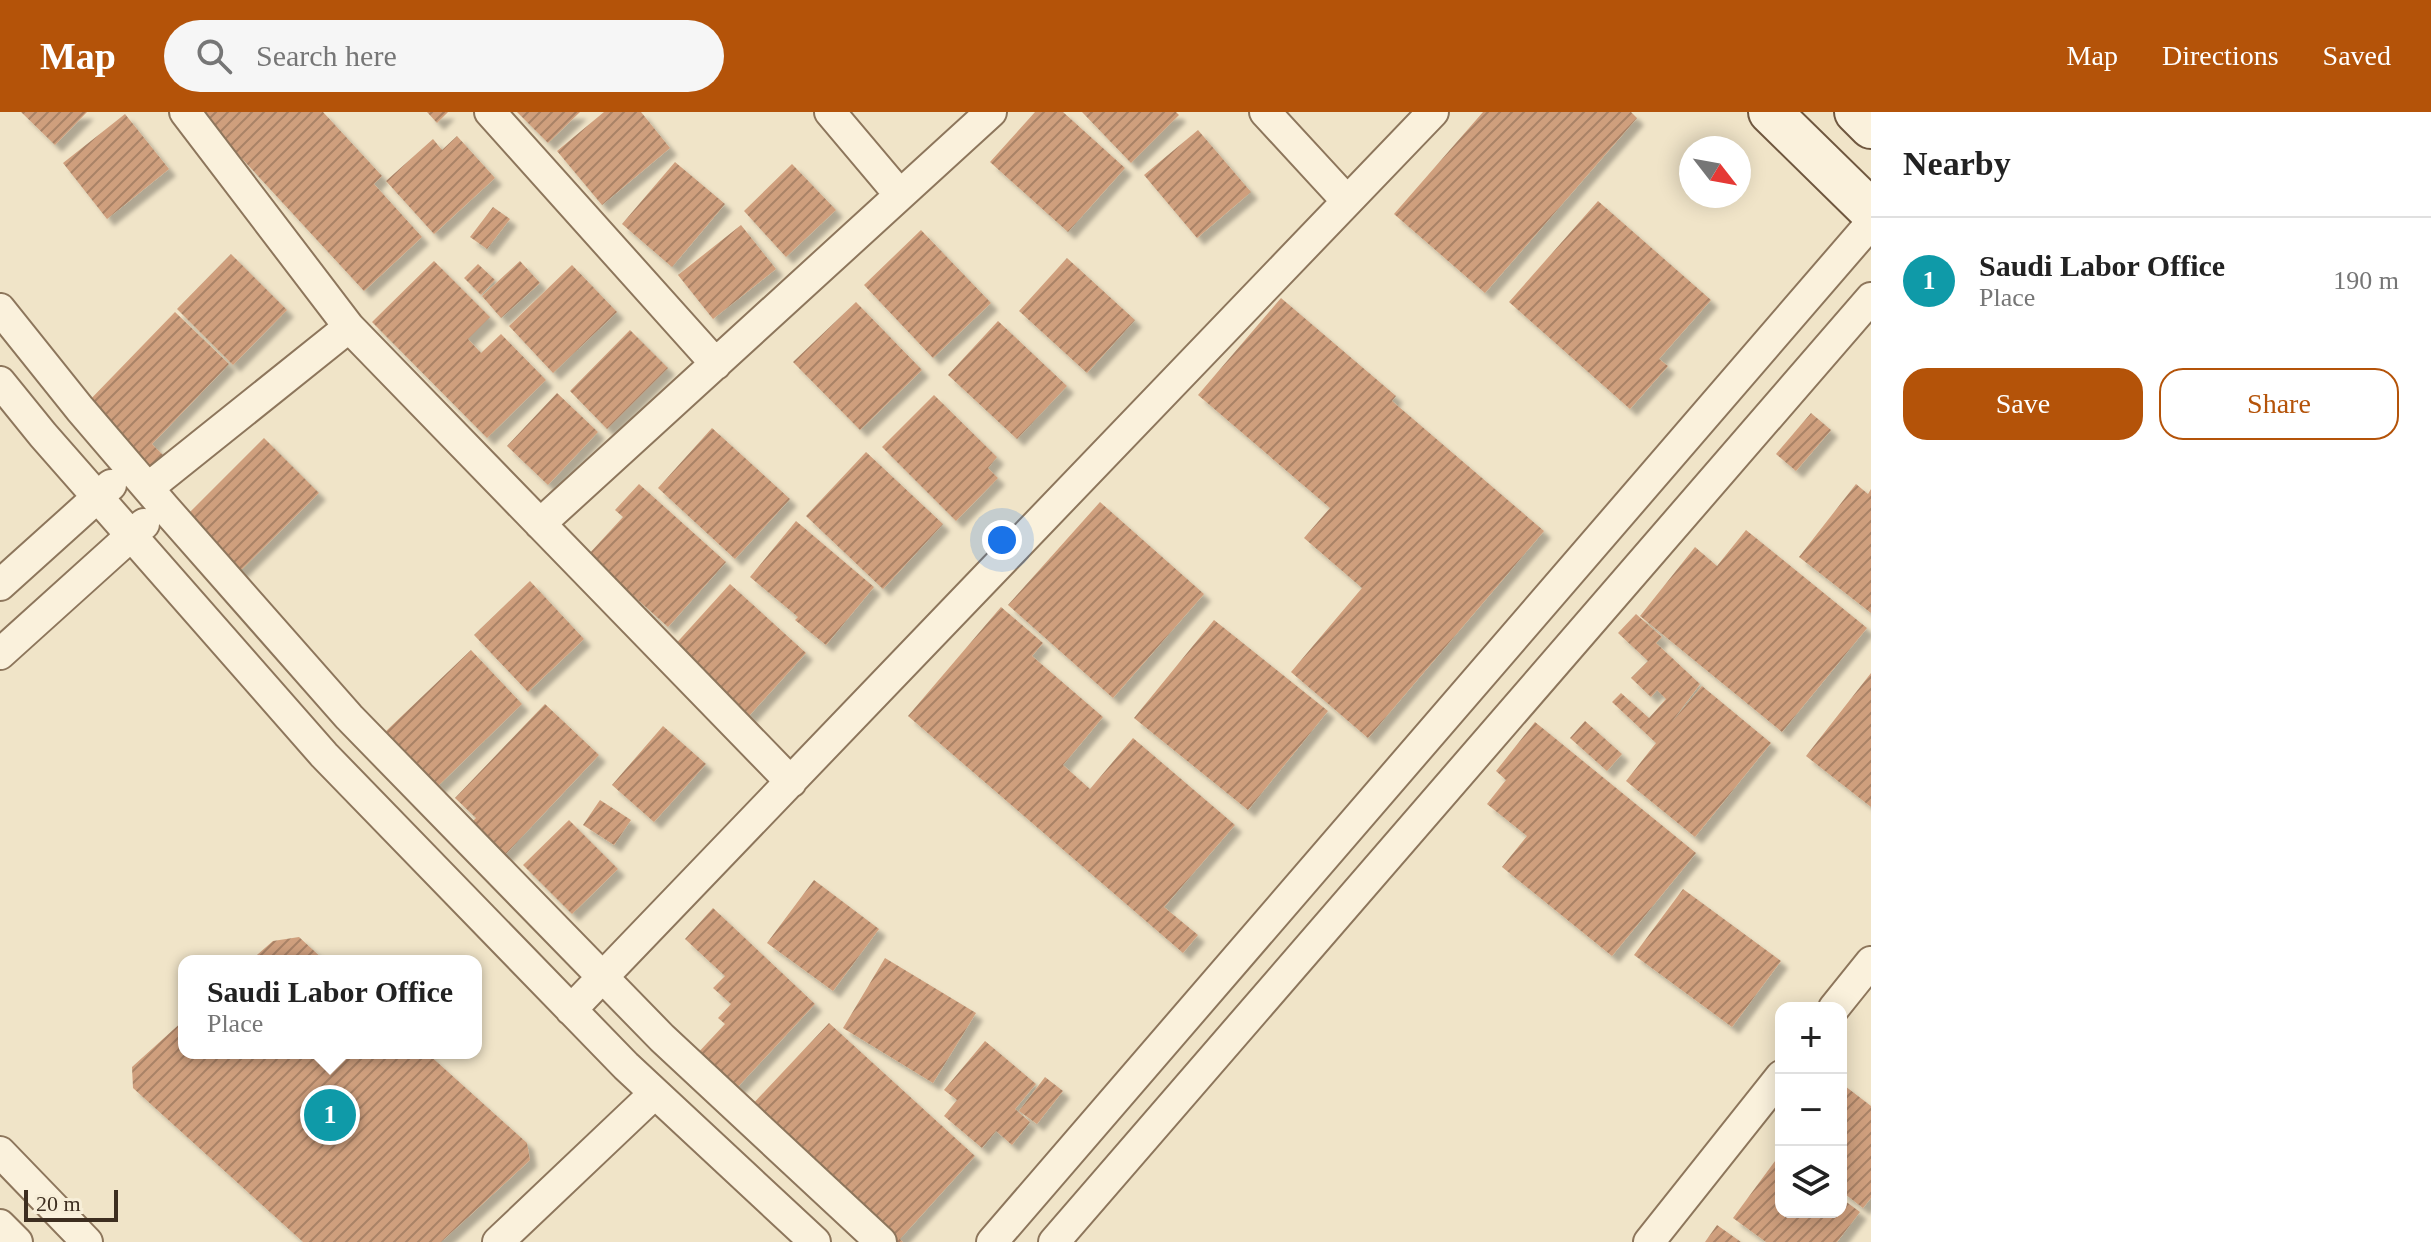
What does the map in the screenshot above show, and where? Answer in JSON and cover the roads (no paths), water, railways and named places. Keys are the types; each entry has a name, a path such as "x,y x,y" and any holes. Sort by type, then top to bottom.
{"street":[{"path":"185,112 349,327 791,782"},
{"path":"490,112 716,364"},
{"path":"830,112 900,195"},
{"path":"540,524 991,112"},
{"path":"1265,112 1347,201"},
{"path":"571,1010 1433,112"},
{"path":"1770,112 1871,211"},
{"path":"1856,112 1871,127"},
{"path":"992,1242 1871,223"},
{"path":"1054,1242 1871,298"},
{"path":"0,309 147,488 349,717 603,979 881,1242"},
{"path":"0,585 98,497 147,488 349,327"},
{"path":"0,382 324,755 571,1010 815,1242"},
{"path":"0,654 132,536 147,488"},
{"path":"1839,1002 1871,962"},
{"path":"1649,1242 1775,1084"},
{"path":"498,1242 655,1093"},
{"path":"0,1152 87,1242"},
{"path":"0,1225 17,1242"}],"place":[{"name":"Saudi Labor Office","path":"330,1115"}]}
